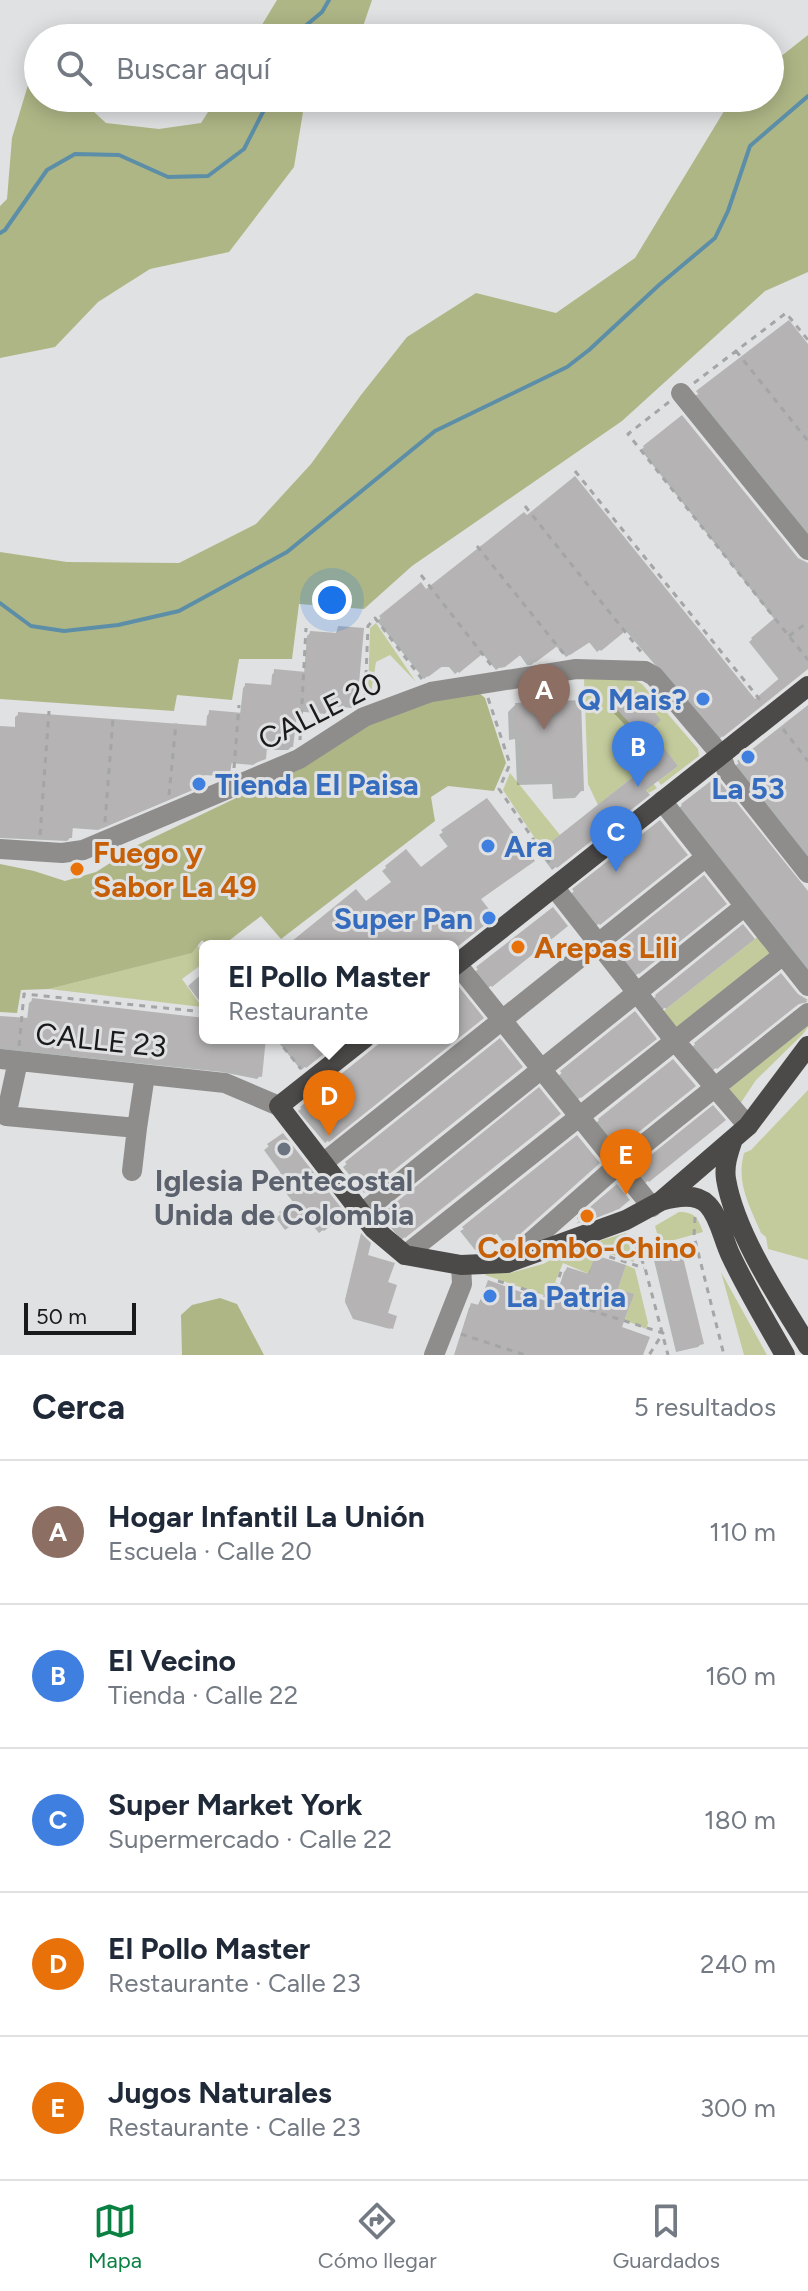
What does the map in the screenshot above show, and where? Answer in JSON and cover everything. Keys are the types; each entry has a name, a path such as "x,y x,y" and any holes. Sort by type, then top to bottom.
{"main road":[{"path":"459,963 808,686"},
{"path":"279,1106 358,1044"},
{"path":"405,1255 461,1265 507,1263 626,1220 656,1204 732,1142 748,1126 808,1046"},
{"name":"CALLE 23","path":"279,1106 373,1228 405,1255"},
{"path":"732,1142 726,1161 726,1178 739,1220 763,1270 808,1346"},
{"path":"656,1204 687,1197 696,1197 707,1203 730,1255 785,1355"}],"street":[{"path":"681,393 808,550"},
{"name":"CALLE 20","path":"0,849 62,853 83,850 299,759 364,717 431,692 576,669 645,671"},
{"path":"645,671 654,676 721,755 726,769 808,873"},
{"path":"662,801 808,986"},
{"path":"323,1163 706,857"},
{"path":"558,884 597,942 637,993 748,1126"},
{"path":"362,1213 745,906"},
{"path":"405,1255 783,955"},
{"path":"459,971 618,1165 656,1204"},
{"path":"507,1263 618,1165 808,1013"},
{"path":"9,1060 6,1116 137,1128"},
{"name":"CALLE 23","path":"9,1060 225,1083 279,1106"},
{"path":"132,1171 145,1075"},
{"path":"434,1355 462,1284 461,1265"}],"path":[{"path":"808,340 786,313 628,434 808,660"},
{"path":"736,351 808,441"},
{"path":"803,435 808,430"},
{"path":"575,471 808,761"},
{"path":"525,506 648,660 645,671"},
{"path":"477,546 576,669"},
{"path":"421,575 493,682 510,764 499,789 558,884"},
{"path":"364,717 368,626 375,618 431,692"},
{"path":"789,636 808,622"},
{"path":"299,759 306,628"},
{"path":"233,787 239,705"},
{"path":"39,851 49,711"},
{"path":"104,842 113,719"},
{"path":"167,815 176,723"},
{"path":"9,1060 24,994 199,1011"},
{"path":"281,1044 310,1082"},
{"path":"700,1214 695,1210 694,1236 724,1355"},
{"path":"626,1220 645,1268 668,1355"},
{"path":"598,1253 645,1268"},
{"path":"483,1264 478,1274 551,1300 663,1333"},
{"path":"551,1300 563,1266"},
{"path":"446,1329 525,1355"},
{"path":"649,1355 663,1333"}],"green space":[{"path":"277,0 372,0 364,24 262,24"},
{"path":"808,35 808,272 765,291 622,421 412,566 364,609 299,604 292,659 239,659 232,700 177,695 174,711 0,699 0,552 67,562 179,563 256,524 311,464 407,337 476,293 556,313 635,258 724,112 784,112 784,54"},
{"path":"24,98 24,112 94,112 106,123 159,129 201,123 208,112 303,112 294,167 229,252 150,269 98,302 55,347 0,358 0,206 7,199 12,138"},
{"path":"376,623 416,682 390,655 376,662 371,693 368,693 370,628"},
{"path":"584,678 632,679 642,684 698,749 699,756 661,785 658,781 678,766 660,744 637,762 657,788 649,793 634,776 598,805 588,784"},
{"path":"478,692 485,698 506,763 494,791 448,786 431,797 435,821 281,939 261,916 230,940 199,940 192,953 49,989 21,990 17,1013 0,1012 0,864 65,881 96,872 121,853 301,767 369,724 432,700"},
{"path":"510,773 560,835 542,849 503,790"},
{"path":"760,935 777,956 677,1034 661,1013"},
{"path":"197,945 199,966 182,979 199,1007 49,989 191,953"},
{"path":"808,1016 808,1027 803,1034 756,1080 736,1110 719,1089"},
{"path":"808,1090 808,1260 768,1249 766,1237 761,1233 748,1203 742,1164 744,1153 751,1150"},
{"path":"679,1212 695,1217 703,1232 660,1244 655,1226"},
{"path":"626,1233 634,1262 598,1250 589,1274 563,1263 549,1297 485,1275 487,1272 510,1273 543,1264 571,1249"},
{"path":"626,1265 635,1269 648,1323 646,1329 625,1320 633,1294 618,1289"},
{"path":"721,1272 767,1355 744,1355"},
{"path":"220,1298 237,1304 264,1355 182,1355 181,1315 192,1305"}],"building":[{"path":"789,320 808,344 808,529 696,391"},
{"path":"682,415 798,558 808,563 808,669 723,737 629,628 601,651 593,640 570,655 560,644 536,662 531,663 523,653 500,668 486,651 459,673 453,665 444,665 428,677 379,616 421,582 426,589 575,476 755,699 782,676 751,638 777,616 643,446"},
{"path":"338,626 364,628 357,706 336,704 330,711 298,708 293,747 267,747 266,759 258,762 232,760 230,774 204,773 202,786 102,828 73,825 72,838 0,836 0,726 17,727 18,712 208,726 209,710 243,713 245,683 273,685 274,669 306,672 310,631 337,633"},
{"path":"632,687 661,720 650,730 678,766 646,790 650,795 557,868 542,849 643,769 637,761 653,749 613,705"},
{"path":"581,700 584,791 559,792 559,778 524,779 522,733 516,733 515,703"},
{"path":"808,705 808,852 737,761"},
{"path":"716,777 808,891 808,965 681,804"},
{"path":"487,798 535,861 481,899 495,917 459,945 459,940 293,940 356,889 366,901 395,879 385,866 406,849 421,867 452,843 441,830"},
{"path":"660,820 688,855 600,925 572,889"},
{"path":"704,875 727,904 639,974 616,945"},
{"path":"553,907 568,926 492,987 476,967"},
{"path":"743,924 755,939 666,1009 655,995"},
{"path":"781,973 798,994 808,1000 800,1003 717,1069 694,1043"},
{"path":"459,987 484,1018 459,1038"},
{"path":"32,998 199,1017 199,1044 265,1044 262,1077 226,1070 0,1046 0,1016 29,1018"},
{"path":"635,1011 657,1039 581,1098 560,1071"},
{"path":"500,1038 523,1067 368,1191 345,1162"},
{"path":"287,1044 336,1044 306,1068"},
{"path":"379,1044 452,1044 329,1142 300,1107"},
{"path":"673,1059 696,1086 620,1147 598,1119"},
{"path":"539,1087 561,1114 405,1238 384,1212"},
{"path":"713,1105 726,1120 649,1182 636,1167"},
{"path":"283,1133 346,1214 324,1231 310,1213 291,1227 279,1212 297,1198 289,1187 284,1167 267,1144"},
{"path":"577,1135 600,1163 510,1243 500,1231 479,1248 462,1227"},
{"path":"617,1184 630,1200 619,1209 599,1216 597,1213 580,1223 577,1218"},
{"path":"361,1233 371,1243 368,1255 395,1263 388,1282 397,1285 388,1313 397,1316 393,1329 354,1318 345,1300"},
{"path":"680,1245 704,1344 679,1350 655,1251"},
{"path":"595,1255 626,1265 618,1289 634,1294 622,1327 650,1337 643,1355 455,1355 471,1303 479,1305 488,1280 554,1304 567,1267 589,1274"}],"waterway":[{"path":"308,24 322,12 329,0"},
{"path":"0,603 31,626 64,631 118,625 179,611 287,552 435,431 567,367 589,350 715,238 728,211 750,146 808,96"},
{"path":"0,233 47,170 75,154 119,155 168,177 208,176 244,149 263,112"}],"place":[{"name":"Q Mais?","path":"703,699"},
{"name":"Hogar Infantil La Unión","path":"544,730"},
{"name":"La 53","path":"748,757"},
{"name":"Tienda El Paisa","path":"199,784"},
{"name":"El Vecino","path":"638,787"},
{"name":"Ara","path":"488,846"},
{"name":"Fuego y Sabor La 49","path":"77,869"},
{"name":"Super Market York","path":"616,872"},
{"name":"Super Pan","path":"489,918"},
{"name":"Arepas Lili","path":"518,947"},
{"name":"El Pollo Master","path":"329,1136"},
{"name":"Iglesia Pentecostal Unida de Colombia","path":"284,1149"},
{"name":"Jugos Naturales","path":"626,1195"},
{"name":"Colombo-Chino","path":"587,1216"},
{"name":"La Patria","path":"490,1296"}]}
